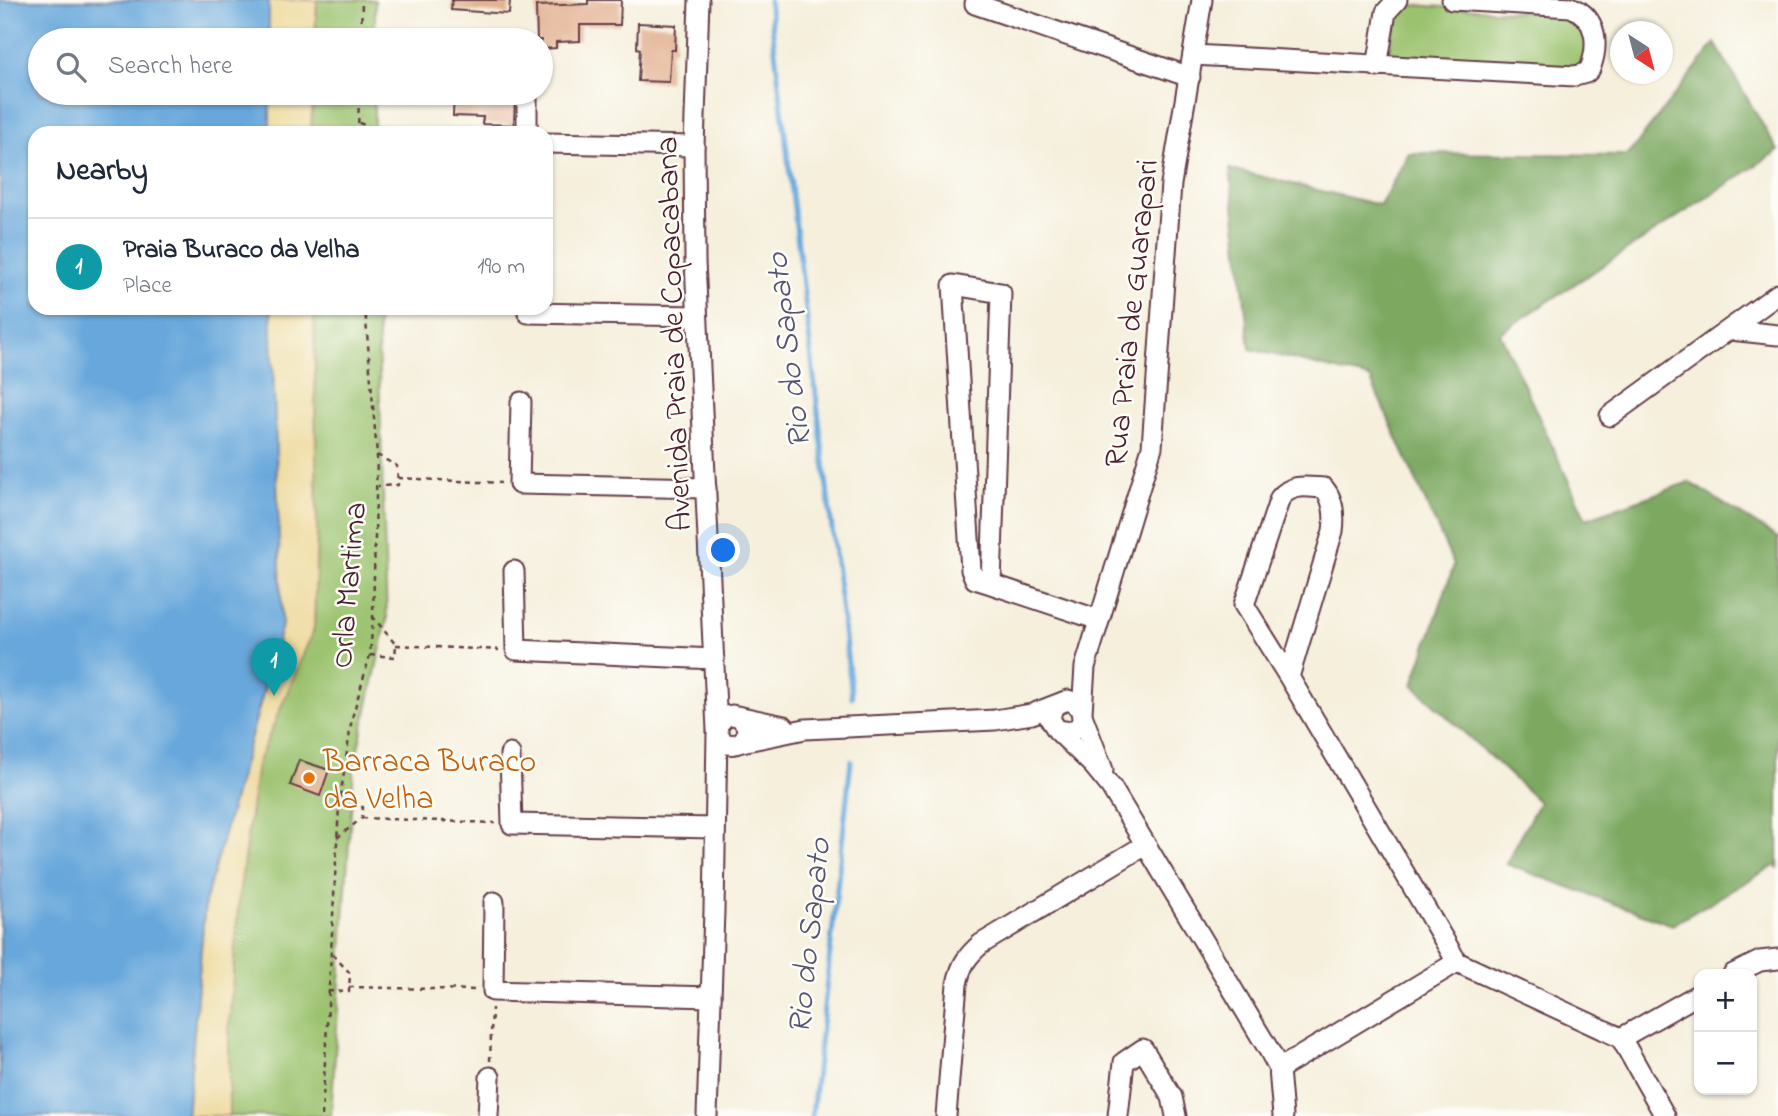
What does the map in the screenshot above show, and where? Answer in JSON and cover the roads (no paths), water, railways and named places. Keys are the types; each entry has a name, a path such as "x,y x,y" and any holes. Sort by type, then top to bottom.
{"street":[{"name":"Avenida Praia de Copacabana","path":"699,0 694,146 697,316 717,731 707,1116"},
{"path":"976,0 975,4 1015,8 1190,77"},
{"name":"Rua Praia de Guarapari","path":"1111,787 1082,713 1085,667 1152,447 1171,184 1202,0"},
{"path":"1377,67 1386,12 1396,0"},
{"path":"1193,55 1575,76 1590,69 1595,30 1579,10 1571,7 1452,0"},
{"path":"527,105 527,126"},
{"path":"553,143 694,146"},
{"path":"991,584 1001,293 953,285 971,570 975,579 1099,620"},
{"path":"1610,416 1778,294"},
{"path":"553,311 697,316"},
{"path":"1730,330 1778,335"},
{"path":"521,402 519,484 706,488"},
{"path":"1289,677 1333,531 1334,510 1324,488 1296,486 1280,498 1244,605 1457,962 1621,1038 1665,1116"},
{"path":"514,571 516,650 715,663"},
{"name":"Avenida Praia de Copacabana","path":"715,663 739,717"},
{"name":"Rua Praia de Guarapari","path":"1055,705 1069,691 1085,667"},
{"path":"805,729 726,716 718,724 717,731 726,744 731,746 805,729 995,720 1032,722 1058,731 1071,732 1076,730 1082,720 1082,713 1074,702 1068,701 1032,714 995,720"},
{"path":"1055,705 1050,719 1058,731"},
{"path":"739,717 744,721 747,732 741,742"},
{"name":"Rua Praia de Guarapari","path":"1058,731 1111,787 1279,1069 1283,1116"},
{"name":"Avenida Praia de Copacabana","path":"716,800 741,742"},
{"path":"510,754 512,824 715,828"},
{"path":"946,1116 957,984 960,968 969,955 981,944 1145,845"},
{"path":"494,901 493,991 711,997"},
{"path":"1743,969 1760,961 1776,962"},
{"path":"1279,1069 1457,962"},
{"path":"1621,1038 1694,997"},
{"path":"1118,1116 1124,1062 1143,1049 1172,1097 1176,1116"},
{"path":"488,1116 490,1077"}],"water":[{"path":"0,0 269,0 269,28 28,28 28,105 270,105 270,126 28,126 28,315 271,315 282,625 205,902 187,1116 0,1116"}],"waterway":[{"name":"Rio do Sapato","path":"769,0 852,697"},
{"name":"Rio do Sapato","path":"812,1116 851,761"}],"place":[{"name":"Praia Buraco da Velha","path":"274,696"},
{"name":"Barraca Buraco da Velha","path":"309,778"}]}
